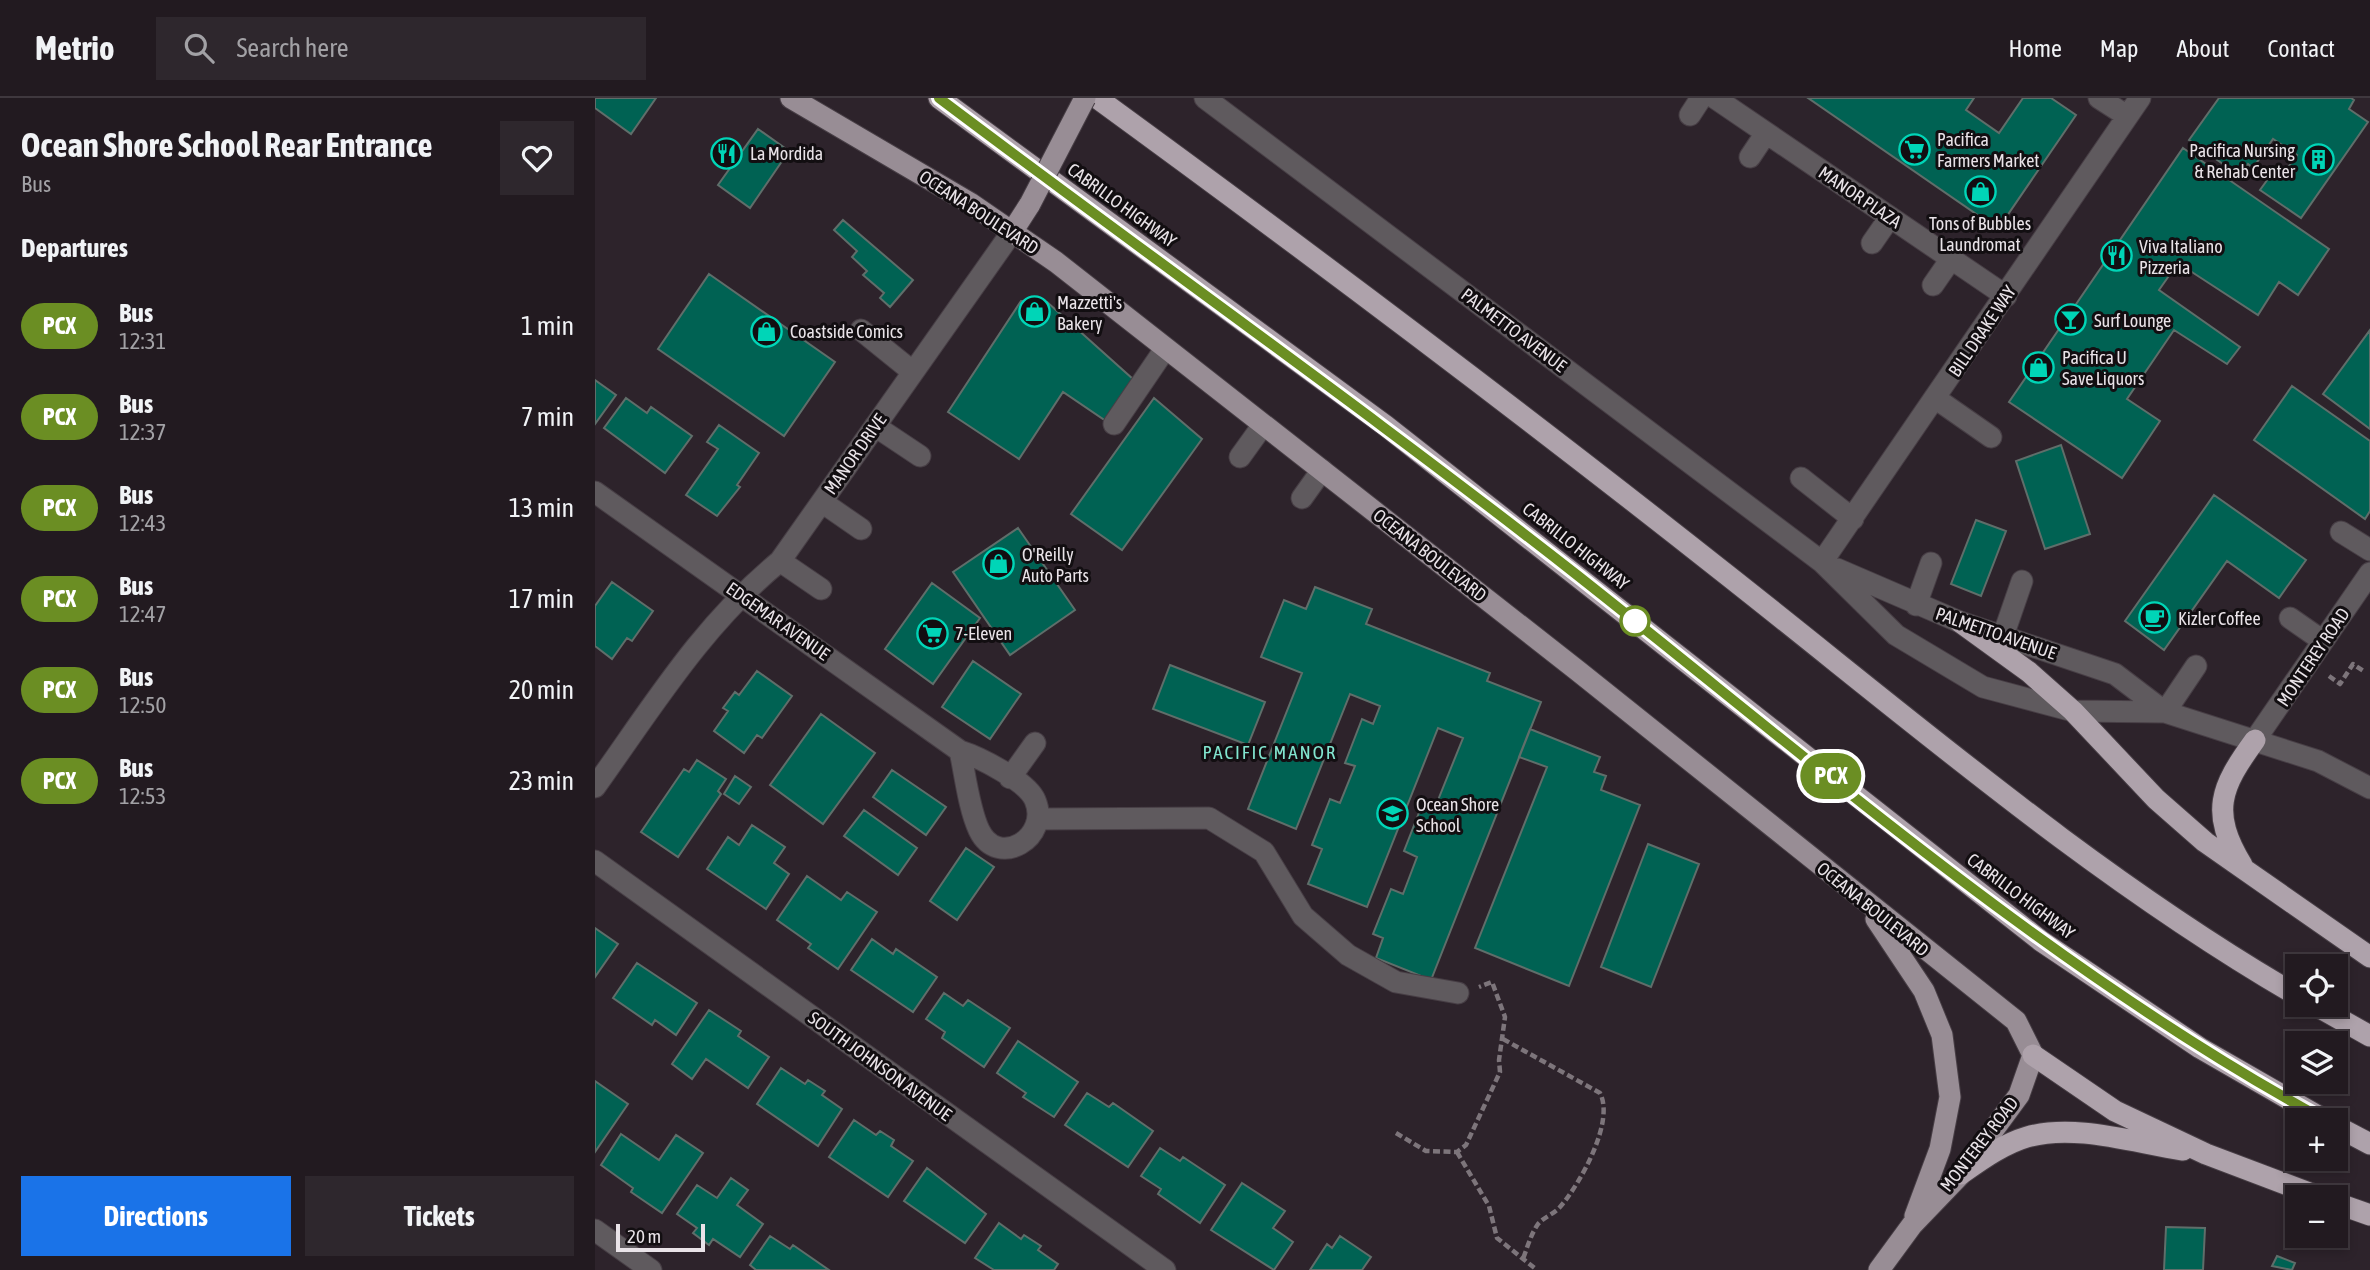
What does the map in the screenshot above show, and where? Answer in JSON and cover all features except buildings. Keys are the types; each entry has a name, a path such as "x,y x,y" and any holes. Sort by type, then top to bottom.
{"highway":[{"name":"CABRILLO HIGHWAY","path":"939,98 1386,426 2041,941 2168,1027 2305,1108"},
{"path":"1097,98 1468,371 2067,842 2185,926 2285,988"},
{"path":"1960,622 2029,673 2073,711 2156,799 2205,842 2370,957"},
{"path":"2246,873 2224,830 2221,807 2225,786 2256,740"},
{"path":"2336,1017 2370,1036"},
{"path":"2033,1055 2115,1111 2206,1154 2288,1185"},
{"path":"1961,1174 1988,1155 2027,1137 2071,1132 2206,1154"},
{"path":"2348,1132 2370,1144"},
{"path":"2348,1207 2370,1215"}],"main road":[{"name":"OCEANA BOULEVARD","path":"791,98 970,203 1056,262 2016,1021 2033,1055"},
{"name":"MANOR DRIVE","path":"1013,232 1085,98"},
{"name":"MONTEREY ROAD","path":"1865,902 1924,991 1942,1035 1951,1097 1940,1149 1912,1225"},
{"name":"MONTEREY ROAD","path":"1879,1270 1912,1225 1961,1174 2019,1095 2033,1055"}],"street":[{"name":"PALMETTO AVENUE","path":"1205,98 1822,562 1896,635 1972,681 1983,687 2073,711 2165,712 2318,761 2370,788"},
{"name":"MANOR PLAZA","path":"1715,98 2006,296"},
{"path":"2099,98 2127,116"},
{"name":"BILL DRAKE WAY","path":"1822,562 2140,98"},
{"path":"1750,157 1766,133"},
{"path":"1872,243 1890,217"},
{"name":"MANOR DRIVE","path":"595,787 706,632 740,593 780,561 1013,232"},
{"path":"1933,285 1951,259"},
{"path":"861,330 913,372"},
{"path":"1114,424 1165,349"},
{"path":"1935,398 1991,437"},
{"path":"1240,457 1263,425"},
{"path":"875,426 920,456"},
{"path":"1302,498 1322,470"},
{"path":"1801,478 1853,519"},
{"name":"EDGEMAR AVENUE","path":"595,492 960,751 979,757 1025,788 1035,800 1038,819"},
{"path":"822,502 861,529"},
{"path":"2341,532 2370,550"},
{"path":"780,561 821,589"},
{"name":"PALMETTO AVENUE","path":"1822,562 1960,622 2115,674 2165,712"},
{"path":"1916,605 1931,563"},
{"name":"MONTEREY ROAD","path":"2256,740 2370,573"},
{"path":"2003,636 2022,581"},
{"path":"2290,618 2323,641"},
{"path":"2165,712 2196,666"},
{"path":"1010,778 1035,743"},
{"path":"960,751 978,829 989,842 1004,849 1021,846 1032,834 1038,819 1209,818 1265,852 1303,916 1348,955 1396,982 1458,993"},
{"name":"SOUTH JOHNSON AVENUE","path":"595,861 1164,1270"},
{"path":"595,1230 651,1270"}],"path":[{"path":"2309,662 2340,684 2353,664 2365,672"},
{"path":"1396,1133 1426,1151 1457,1152 1467,1145 1497,1082 1504,1017 1492,982"},
{"path":"1503,1039 1600,1093 1606,1104 1599,1134 1576,1183 1557,1210 1539,1223 1523,1259"},
{"path":"1457,1152 1489,1206 1497,1238 1537,1270"}],"bus line":[{"name":"PCX","path":"939,98 1386,426 2041,941 2200,1048 2304,1108"}],"place":[{"name":"Pacifica Farmers Market","path":"1914,149"},
{"name":"La Mordida","path":"727,153"},
{"name":"Pacifica Nursing & Rehab Center","path":"2318,160"},
{"name":"Tons of Bubbles Laundromat","path":"1980,192"},
{"name":"Viva Italiano Pizzeria","path":"2116,256"},
{"name":"Mazzetti's Bakery","path":"1034,312"},
{"name":"Surf Lounge","path":"2071,320"},
{"name":"Coastside Comics","path":"767,331"},
{"name":"Pacifica U Save Liquors","path":"2039,367"},
{"name":"O'Reilly Auto Parts","path":"999,564"},
{"name":"Kizler Coffee","path":"2155,618"},
{"name":"7-Eleven","path":"932,633"},
{"name":"Ocean Shore School","path":"1393,814"}],"district":[{"name":"PACIFIC MANOR","path":"1270,752"}]}
